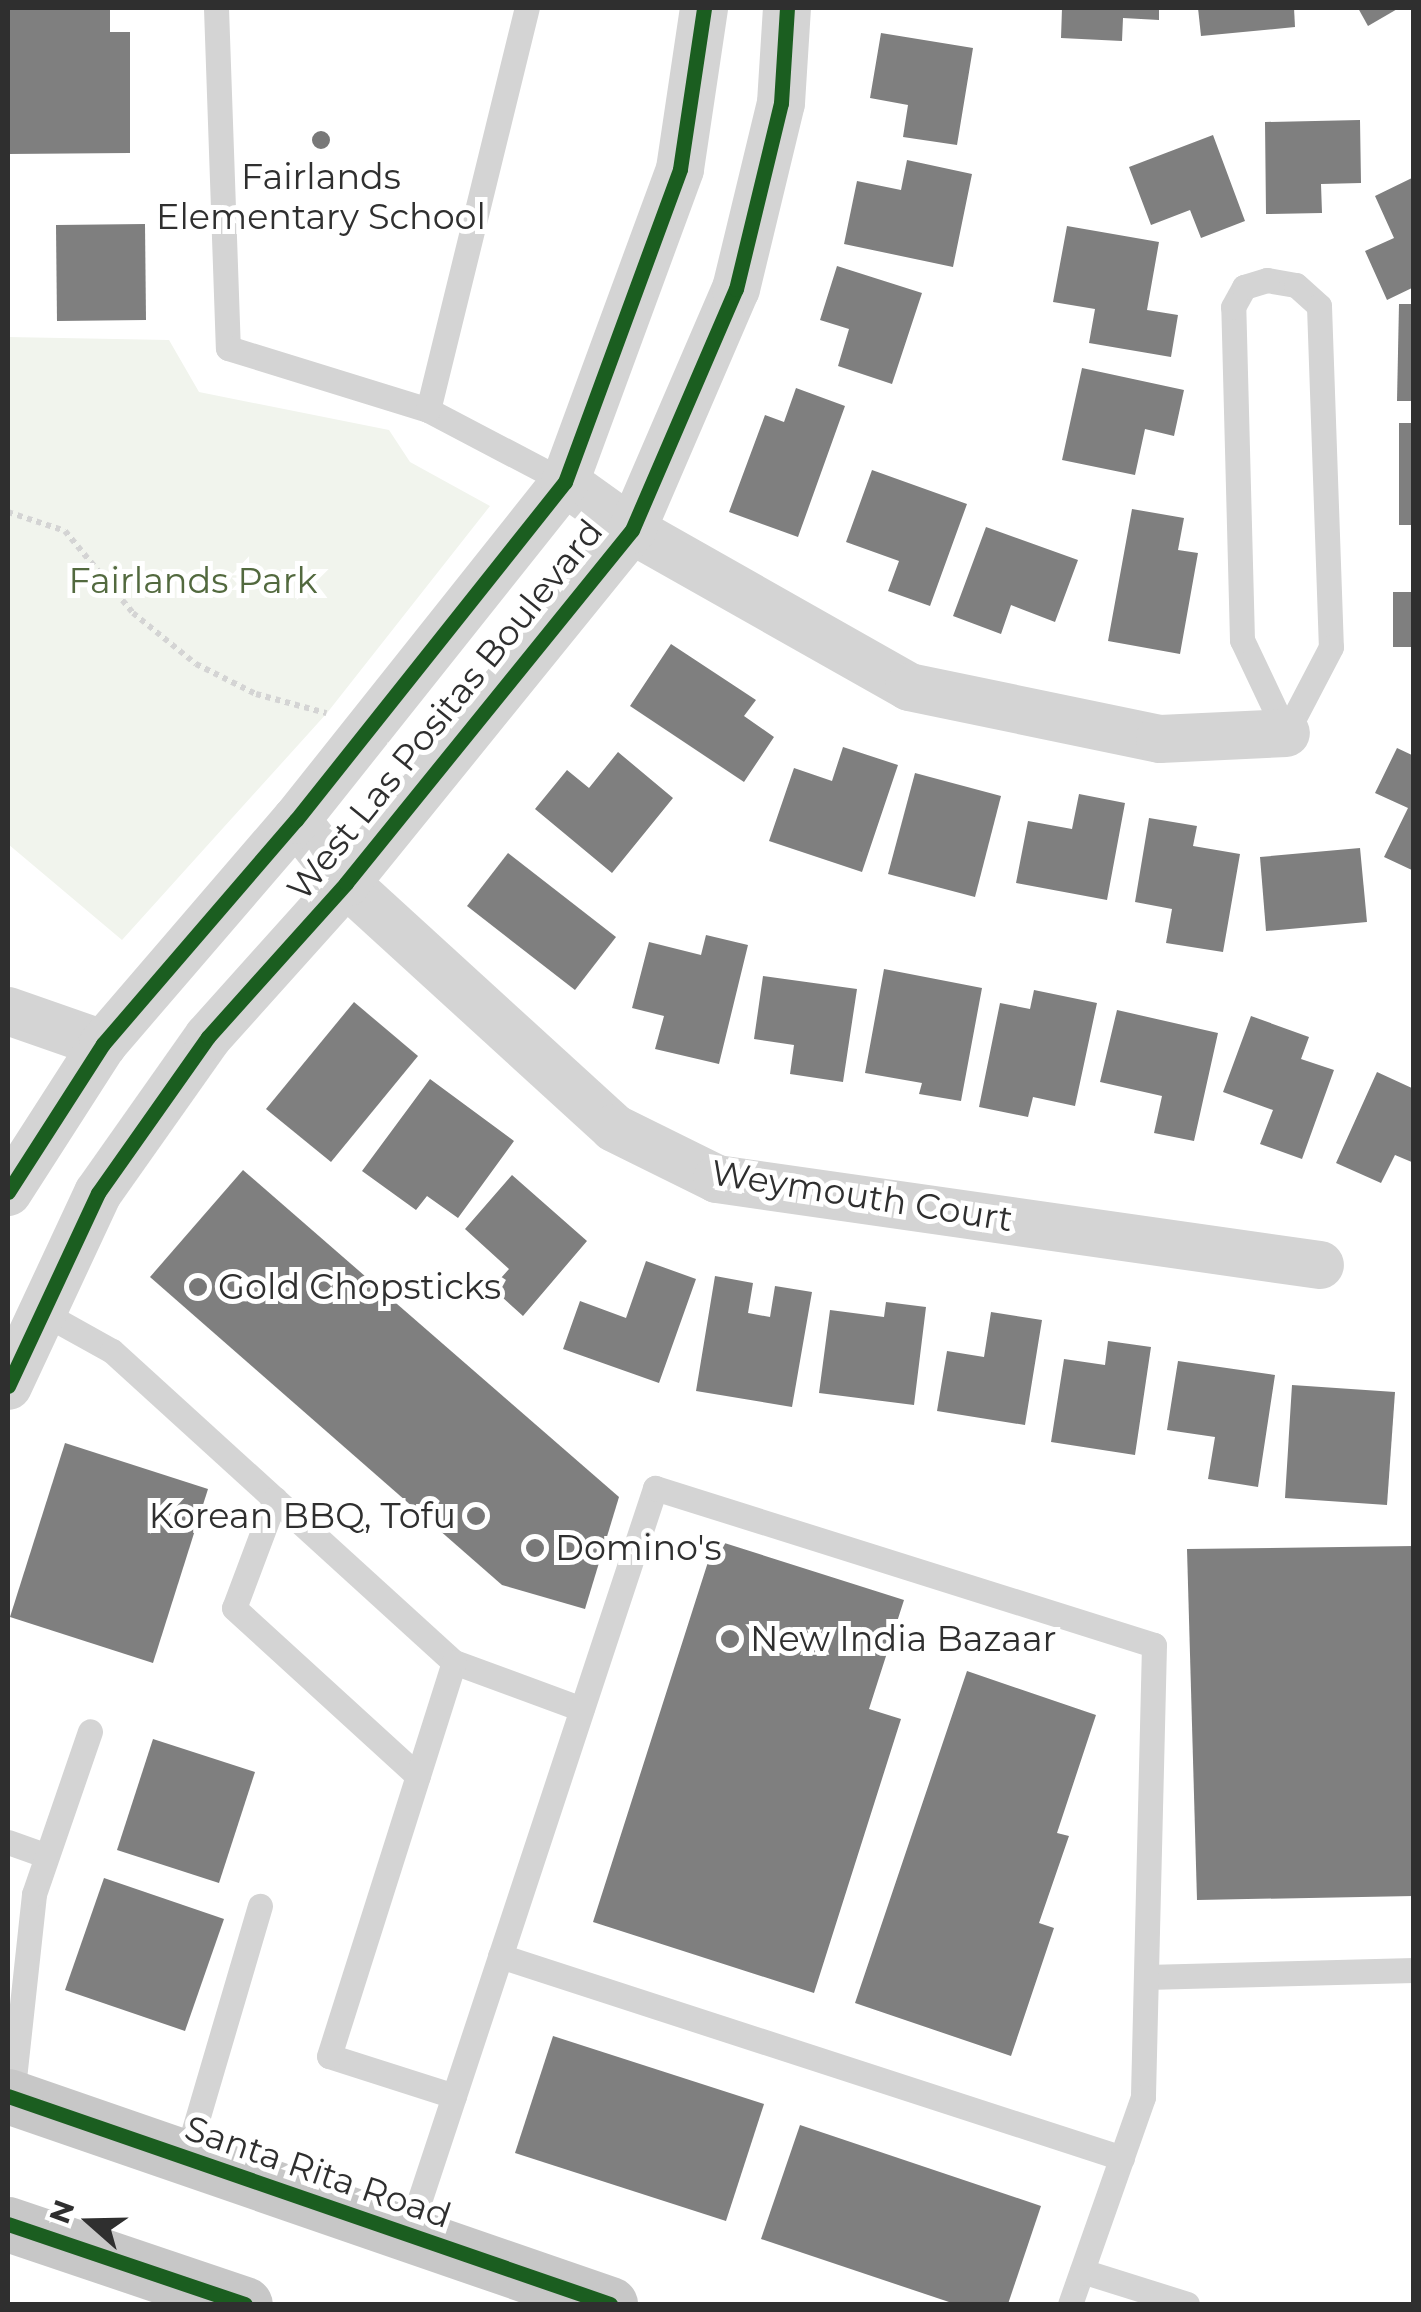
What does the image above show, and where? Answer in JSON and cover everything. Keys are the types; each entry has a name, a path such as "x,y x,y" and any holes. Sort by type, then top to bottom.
{"main road":[{"name":"Santa Rita Road","path":"10,2096 610,2304"},
{"path":"8,2224 245,2304"}],"street":[{"name":"West Las Positas Boulevard","path":"8,1192 103,1044 296,820 566,482 680,168 704,8"},
{"name":"West Las Positas Boulevard","path":"8,1386 18,1305 208,1037 346,883 632,530 736,288 782,104 788,8"},
{"path":"566,482 632,530 909,687 1160,740 1286,733"},
{"name":"Weymouth Court","path":"296,820 346,883 614,1128 717,1179 1320,1265"},
{"path":"8,1011 103,1044"}],"lane":[{"path":"216,8 228,348 428,410 566,482"},
{"path":"428,410 527,8"},
{"path":"1267,280 1296,286 1319,306 1331,648 1286,733 1242,640 1233,307 1244,287 1267,280"},
{"path":"18,1305 112,1351 454,1662 582,1709"},
{"path":"408,2235 655,1488 1154,1645 1143,2097 1070,2304"},
{"path":"275,1499 234,1608 418,1776"},
{"path":"454,1662 329,2056 454,2096"},
{"path":"10,2096 34,1894 90,1730"},
{"path":"8,1842 47,1856"},
{"path":"186,2157 260,1906"},
{"path":"500,1956 1122,2158"},
{"path":"1146,1977 1414,1970"},
{"path":"1082,2272 1187,2304"}],"path":[{"path":"8,512 65,531 133,613 196,664 256,694 370,726"}],"green space":[{"name":"Fairlands Park","path":"8,337 169,340 199,392 389,430 410,462 490,506 327,713 122,940 8,844"}],"building":[{"path":"8,8 110,8 110,32 130,32 130,153 8,154"},
{"path":"1062,8 1159,8 1159,20 1123,18 1122,41 1061,38"},
{"path":"1198,8 1294,8 1295,27 1201,36"},
{"path":"1358,8 1399,8 1368,26"},
{"path":"881,33 973,48 957,145 903,137 908,105 870,98"},
{"path":"1360,120 1361,183 1321,184 1322,213 1266,214 1265,122"},
{"path":"1213,135 1245,221 1201,238 1190,210 1151,225 1129,167"},
{"path":"907,160 972,174 953,267 844,244 857,181 901,190"},
{"path":"1414,177 1414,287 1387,300 1365,251 1394,238 1375,196"},
{"path":"145,224 146,320 57,321 56,225"},
{"path":"1067,226 1159,242 1147,310 1178,315 1171,357 1089,343 1095,309 1053,302"},
{"path":"837,266 922,293 892,384 838,366 849,329 820,320"},
{"path":"1399,304 1414,304 1414,401 1397,401"},
{"path":"1082,368 1184,390 1174,436 1145,429 1135,475 1062,460"},
{"path":"796,388 845,406 798,537 729,512 765,415 784,422"},
{"path":"1399,423 1414,423 1414,525 1399,525"},
{"path":"872,470 967,504 930,606 888,591 899,561 846,542"},
{"path":"1132,509 1184,518 1178,550 1198,553 1180,654 1108,641"},
{"path":"986,527 1078,560 1055,622 1011,605 1001,634 953,616"},
{"path":"1393,592 1414,592 1414,647 1393,647"},
{"path":"671,644 756,700 744,716 774,737 744,782 630,706"},
{"path":"843,747 898,765 862,872 769,841 794,768 832,781"},
{"path":"1397,748 1414,756 1414,871 1384,857 1408,808 1375,793"},
{"path":"618,752 673,798 612,873 535,809 567,770 589,788"},
{"path":"915,773 1001,796 975,897 888,874"},
{"path":"1079,794 1125,803 1107,900 1016,883 1028,821 1072,829"},
{"path":"1149,818 1197,826 1193,846 1240,854 1223,952 1166,943 1172,909 1135,902"},
{"path":"1360,848 1367,922 1266,931 1260,857"},
{"path":"508,853 616,937 575,990 467,906"},
{"path":"706,935 748,945 719,1064 655,1049 664,1016 632,1008 649,942 701,955"},
{"path":"884,969 982,988 961,1101 919,1094 922,1083 865,1073"},
{"path":"763,976 857,989 843,1082 790,1074 794,1045 754,1039"},
{"path":"1034,990 1097,1003 1075,1106 1033,1097 1028,1117 979,1107 1000,1003 1030,1009"},
{"path":"354,1002 418,1056 331,1162 266,1109"},
{"path":"1117,1010 1218,1033 1194,1141 1154,1133 1162,1096 1100,1082"},
{"path":"1251,1016 1309,1037 1301,1059 1334,1070 1302,1159 1260,1144 1273,1110 1223,1092"},
{"path":"1377,1072 1414,1089 1414,1163 1395,1155 1381,1183 1336,1163"},
{"path":"430,1079 514,1141 458,1218 427,1196 416,1210 362,1171"},
{"path":"243,1170 619,1497 585,1609 502,1585 150,1277"},
{"path":"512,1175 587,1241 523,1316 492,1288 509,1269 465,1229"},
{"path":"646,1261 696,1279 659,1383 563,1349 580,1301 626,1318"},
{"path":"715,1276 753,1283 748,1313 770,1317 775,1286 812,1292 792,1407 696,1391"},
{"path":"886,1302 926,1307 914,1405 819,1393 830,1310 884,1317"},
{"path":"991,1312 1042,1320 1025,1425 937,1411 947,1351 984,1357"},
{"path":"1108,1341 1151,1347 1135,1455 1051,1442 1064,1359 1105,1365"},
{"path":"1178,1361 1275,1375 1258,1487 1208,1479 1215,1437 1167,1430"},
{"path":"1292,1385 1395,1392 1387,1505 1285,1498"},
{"path":"65,1443 208,1489 153,1663 10,1617"},
{"path":"715,1540 904,1600 869,1709 901,1719 814,1993 593,1922"},
{"path":"1414,1546 1414,1896 1197,1900 1187,1549"},
{"path":"967,1671 1096,1715 1057,1833 1069,1836 1039,1923 1054,1928 1011,2056 855,2003"},
{"path":"153,1739 255,1772 219,1883 117,1850"},
{"path":"104,1878 224,1919 185,2031 65,1990"},
{"path":"553,2036 764,2104 726,2221 515,2153"},
{"path":"800,2125 1041,2206 1008,2304 955,2304 761,2239"}],"cycle path":[{"path":"8,1192 103,1044 296,820 565,482 680,169 704,8"},
{"path":"8,1386 98,1193 208,1037 346,883 632,530 736,289 781,103 787,8"},
{"path":"8,2096 610,2304"},
{"path":"8,2224 245,2304"}],"place":[{"name":"Fairlands Elementary School","path":"321,140"},
{"name":"Gold Chopsticks","path":"198,1287"},
{"name":"Korean BBQ, Tofu","path":"476,1516"},
{"name":"Domino's","path":"535,1548"},
{"name":"New India Bazaar","path":"730,1639"}]}
